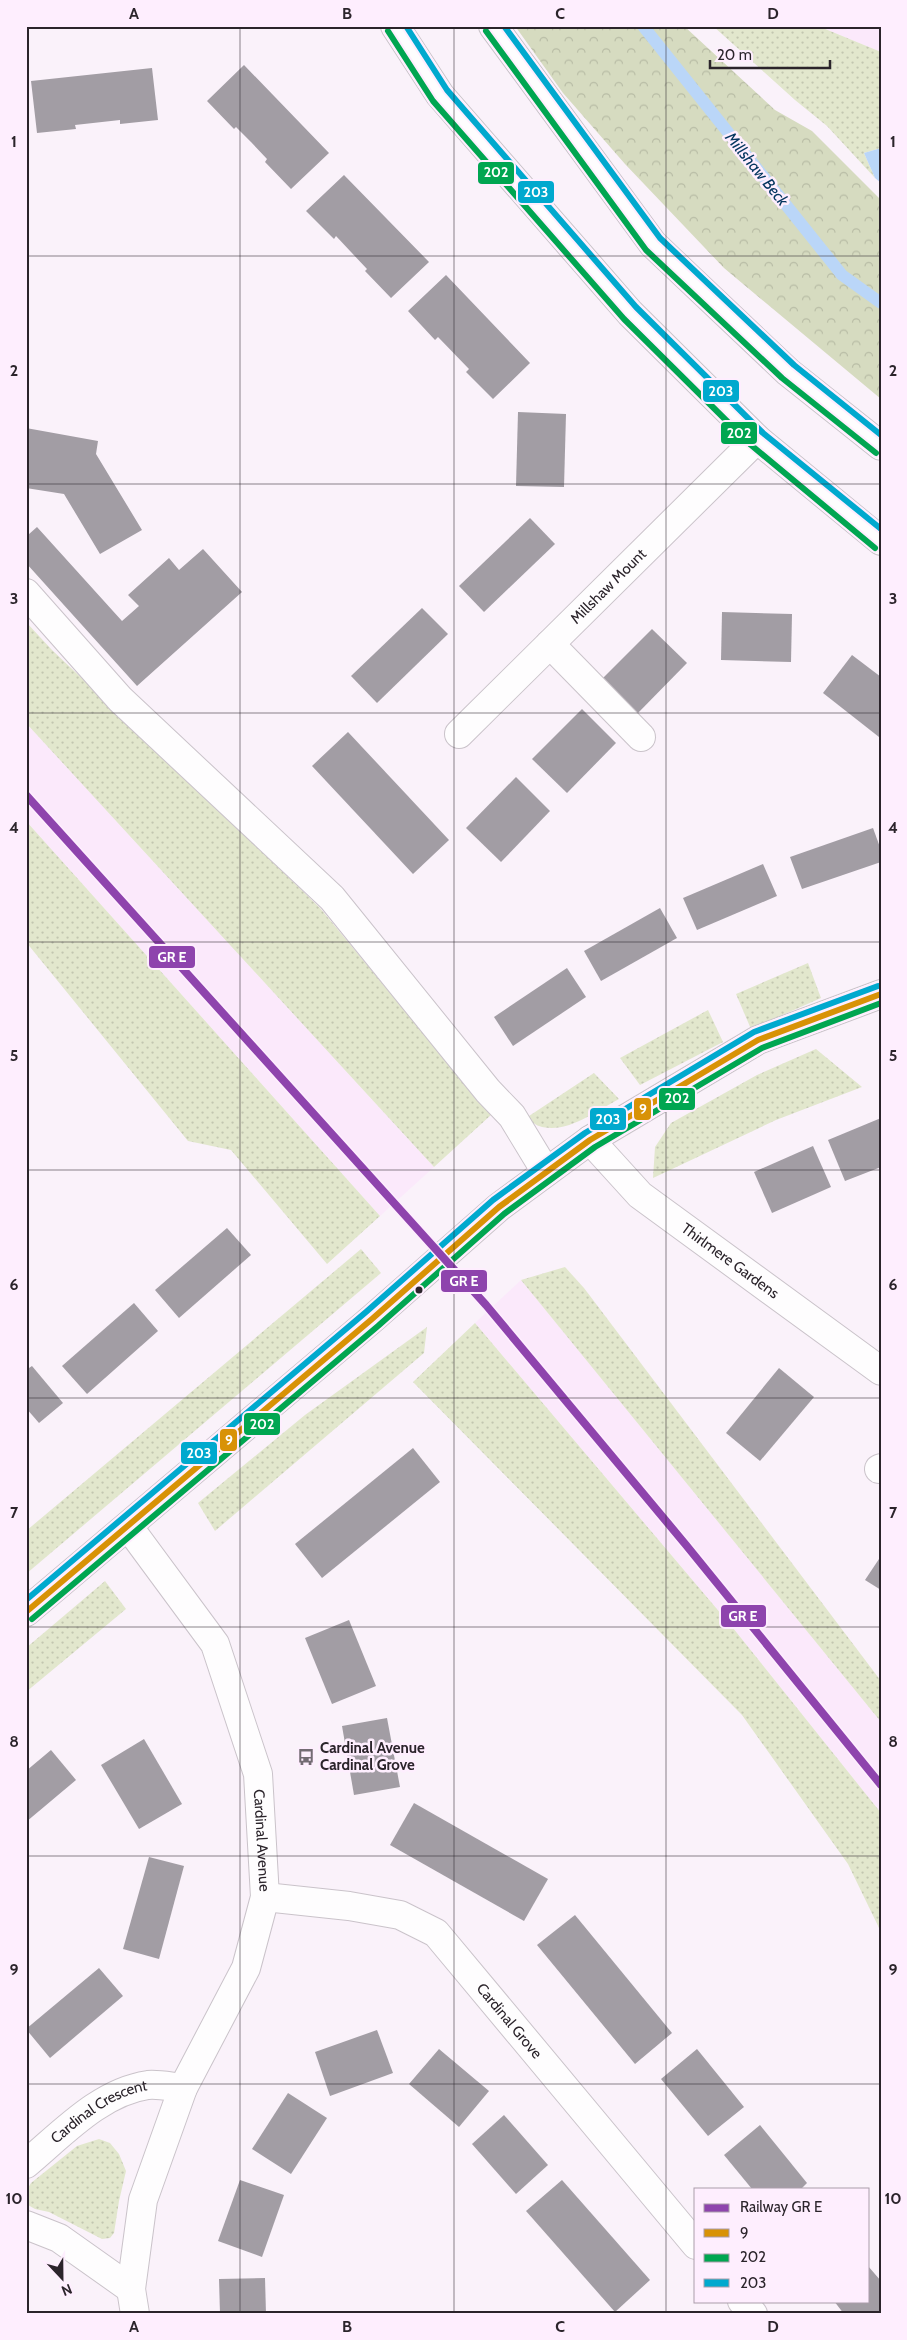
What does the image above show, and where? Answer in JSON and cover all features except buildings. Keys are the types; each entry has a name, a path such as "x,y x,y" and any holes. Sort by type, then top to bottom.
{"main road":[{"path":"395,26 440,95 624,306 757,439 881,541"},
{"path":"494,26 653,244 788,372 881,446"},
{"name":"Millshaw Mount","path":"459,734 757,439"},
{"path":"26,593 120,699 332,898 488,1090 512,1116 546,1172"},
{"path":"546,648 636,740"},
{"path":"26,1612 372,1319 499,1206 590,1140 758,1040 881,994"},
{"name":"Thirlmere Gardens","path":"590,1140 640,1196 881,1372"},
{"name":"Cardinal Avenue","path":"128,1526 215,1644 258,1774 265,1897 246,1968 183,2088 143,2200 133,2301"},
{"name":"Cardinal Grove","path":"265,1897 349,1906 400,1916 436,1933 694,2243"},
{"name":"Cardinal Crescent","path":"26,2164 98,2104 125,2091 150,2085 183,2088"},
{"path":"26,2225 59,2238 133,2301"},
{"path":"743,2302 753,2314"}],"shaded area":[{"path":"818,26 881,26 881,52"},
{"path":"26,723 434,1167 380,1216 26,821"},
{"path":"521,1280 881,1722 881,1813 733,1628 475,1323"}],"green space":[{"path":"515,26 684,26 775,110 812,131 881,200 881,399 724,268 625,164 563,93"},
{"path":"713,26 818,26 881,52 881,148 864,153 875,178 827,126 795,100"},
{"path":"26,622 52,650 320,908 491,1115 434,1167 26,723"},
{"path":"26,821 380,1216 327,1264 231,1150 188,1141 26,942"},
{"path":"808,963 821,998 751,1029 736,994"},
{"path":"708,1010 723,1042 640,1085 620,1058"},
{"path":"816,1049 862,1087 776,1120 653,1178 655,1147 671,1123 757,1075"},
{"path":"594,1073 619,1099 570,1125 549,1128 536,1125 526,1118"},
{"path":"361,1249 381,1273 26,1574 26,1531"},
{"path":"565,1267 584,1288 881,1681 881,1722 521,1280"},
{"path":"475,1323 733,1628 881,1813 881,1932 848,1864 742,1715 413,1382"},
{"path":"427,1327 424,1353 215,1531 198,1503 305,1415"},
{"path":"105,1581 126,1609 26,1692 26,1648"},
{"path":"99,2139 110,2143 119,2154 126,2171 114,2233 110,2238 102,2239 49,2212 35,2209 28,2205 27,2196 31,2183 77,2146"}],"water":[{"path":"881,148 881,183 875,178 864,153"}],"waterway":[{"name":"Millshaw Beck","path":"643,26 842,275 881,303"}],"transit line":[{"name":"203","path":"406,26 447,90 636,307 763,433 881,529"},
{"name":"203","path":"504,26 660,238 794,365 881,435"},
{"name":"202","path":"388,31 433,101 624,319 751,445 875,548"},
{"name":"202","path":"486,31 646,250 782,378 876,453"},
{"path":"26,795 486,1305 686,1545 881,1785"},
{"name":"203","path":"26,1600 366,1312 493,1200 585,1133 754,1032 878,986"},
{"name":"9","path":"26,1612 372,1319 499,1207 590,1140 758,1040 881,994"},
{"name":"202","path":"32,1619 378,1326 504,1214 595,1147 762,1048 881,1003"}],"place":[{"name":"Cardinal Avenue Cardinal Grove","path":"306,1757"}]}
